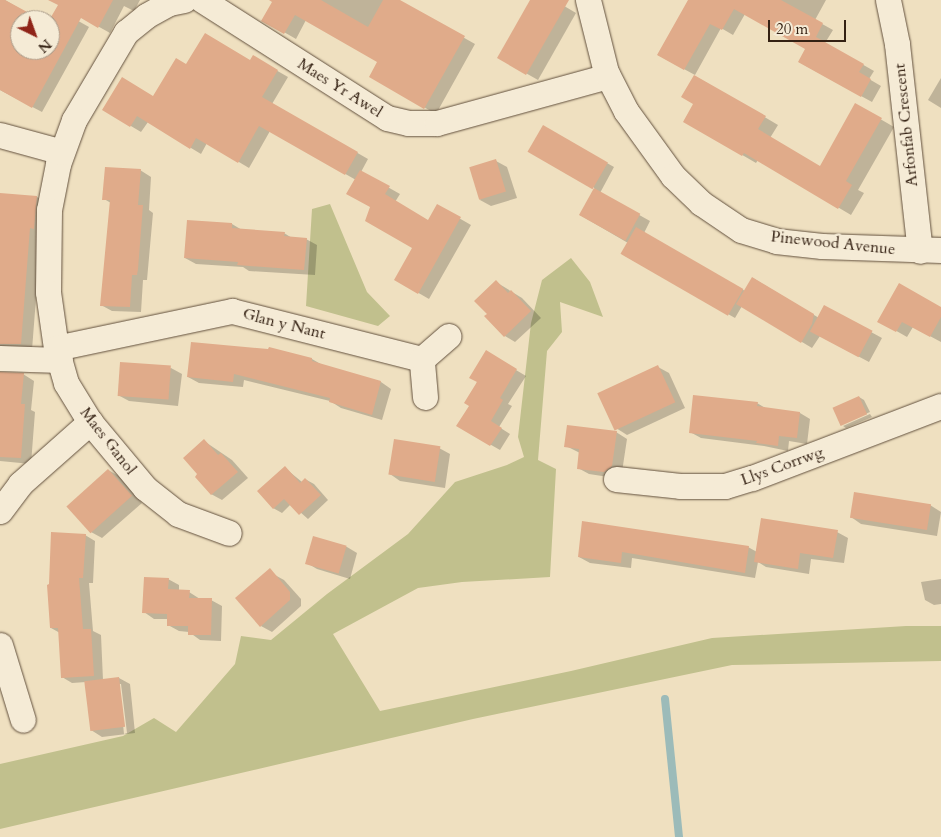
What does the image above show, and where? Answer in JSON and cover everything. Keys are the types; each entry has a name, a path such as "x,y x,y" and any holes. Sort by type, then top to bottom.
{"street":[{"path":"0,135 62,152 74,120 126,32 146,16 169,3 184,0"},
{"name":"Maes Yr Awel","path":"202,0 386,118 408,123 437,123 608,76"},
{"name":"Pinewood Avenue","path":"588,0 596,38 608,76 626,110 673,176 701,203 741,230 776,241 931,251"},
{"name":"Arfonfab Crescent","path":"888,0 931,251"},
{"name":"Maes Ganol","path":"62,152 49,210 48,292 58,354 66,383 90,422 145,488 178,514 229,533"},
{"name":"Glan y Nant","path":"0,358 58,354 232,311 422,359"},
{"path":"425,397 422,359 448,336"},
{"name":"Llys Corrwg","path":"616,479 680,486 725,486 752,478 941,406"},
{"path":"0,511 20,484 90,422"},
{"path":"0,644 24,720"}],"shaded area":[{"path":"330,204 367,292 390,316 378,326 306,306 312,209"},
{"path":"571,258 590,282 603,317 560,302 562,332 547,351 538,460 556,469 550,577 462,582 418,588 333,634 380,711 571,671 712,638 906,626 941,626 941,661 732,665 473,719 0,829 0,764 123,736 154,718 176,732 235,664 241,636 271,640 327,594 408,534 455,482 507,465 524,457 518,437 531,323 542,280"}],"building":[{"path":"0,0 5,0 24,10 10,10 10,60 58,60 32,108 0,90"},
{"path":"48,0 113,0 98,28 81,18 60,57 60,10 55,10 58,5"},
{"path":"269,0 321,0 368,27 383,0 400,0 465,36 424,109 369,77 377,62 295,15 284,34 261,21 272,2"},
{"path":"530,0 569,0 526,75 497,58"},
{"path":"688,0 781,0 823,23 816,37 864,64 859,72 871,79 861,97 798,62 805,49 734,9 722,30 710,24 684,70 657,55"},
{"path":"205,33 250,60 253,55 278,70 262,97 358,152 345,175 259,126 238,163 196,138 190,149 137,116 130,127 102,110 122,77 153,96 176,58 186,64"},
{"path":"694,75 766,116 758,129 820,166 855,103 882,118 846,181 852,185 838,209 744,153 742,156 683,122 693,104 681,97"},
{"path":"543,125 608,162 592,189 528,152"},
{"path":"496,159 506,192 479,200 469,167"},
{"path":"105,167 141,169 138,205 143,205 138,269 137,275 132,275 130,307 100,306 110,200 102,200"},
{"path":"360,170 390,186 385,194 428,220 437,204 461,217 418,294 394,280 412,248 365,221 370,207 346,194"},
{"path":"594,188 640,214 625,241 579,215"},
{"path":"0,193 37,196 34,229 30,228 21,344 0,344"},
{"path":"187,220 232,223 232,228 285,232 284,236 307,238 304,270 237,265 238,262 184,258"},
{"path":"636,227 743,289 728,316 620,254"},
{"path":"752,277 814,314 812,324 801,343 736,304"},
{"path":"496,280 508,293 511,290 531,311 504,337 484,316 487,314 474,301"},
{"path":"899,283 941,307 941,317 930,337 902,322 896,332 877,322"},
{"path":"824,305 873,331 858,357 810,331"},
{"path":"191,342 268,349 269,347 312,358 312,361 381,381 372,415 329,402 330,398 234,374 233,382 187,377"},
{"path":"486,350 517,369 500,398 503,400 491,421 502,428 490,446 456,426 469,406 464,403 477,382 469,378"},
{"path":"120,362 171,366 169,399 118,396"},
{"path":"658,365 675,402 615,430 597,393"},
{"path":"0,372 24,373 21,404 25,404 21,458 0,457"},
{"path":"693,395 758,402 757,406 800,412 797,438 779,436 778,446 756,443 757,441 689,433"},
{"path":"859,396 867,414 841,426 833,408"},
{"path":"567,425 617,431 612,466 604,472 577,469 579,449 564,447"},
{"path":"204,439 218,455 221,453 238,472 211,495 195,477 197,474 183,458"},
{"path":"394,439 440,446 435,482 388,475"},
{"path":"285,466 300,483 305,478 321,495 299,515 284,499 273,509 257,491"},
{"path":"108,469 132,496 90,533 66,506"},
{"path":"854,492 931,504 927,530 850,518"},
{"path":"761,518 838,530 833,558 800,553 798,569 754,562"},
{"path":"582,521 749,546 745,573 622,552 621,563 578,557"},
{"path":"51,532 86,534 83,578 79,578 83,629 91,629 94,676 61,678 58,628 50,628 47,585 49,584"},
{"path":"313,536 347,546 339,574 305,564"},
{"path":"270,568 290,592 290,600 260,627 235,598"},
{"path":"144,577 169,578 168,589 190,590 189,598 212,598 211,635 188,635 188,626 167,626 167,614 142,613"},
{"path":"119,677 125,727 90,731 84,681"}],"waterway":[{"path":"665,699 679,837"}]}
